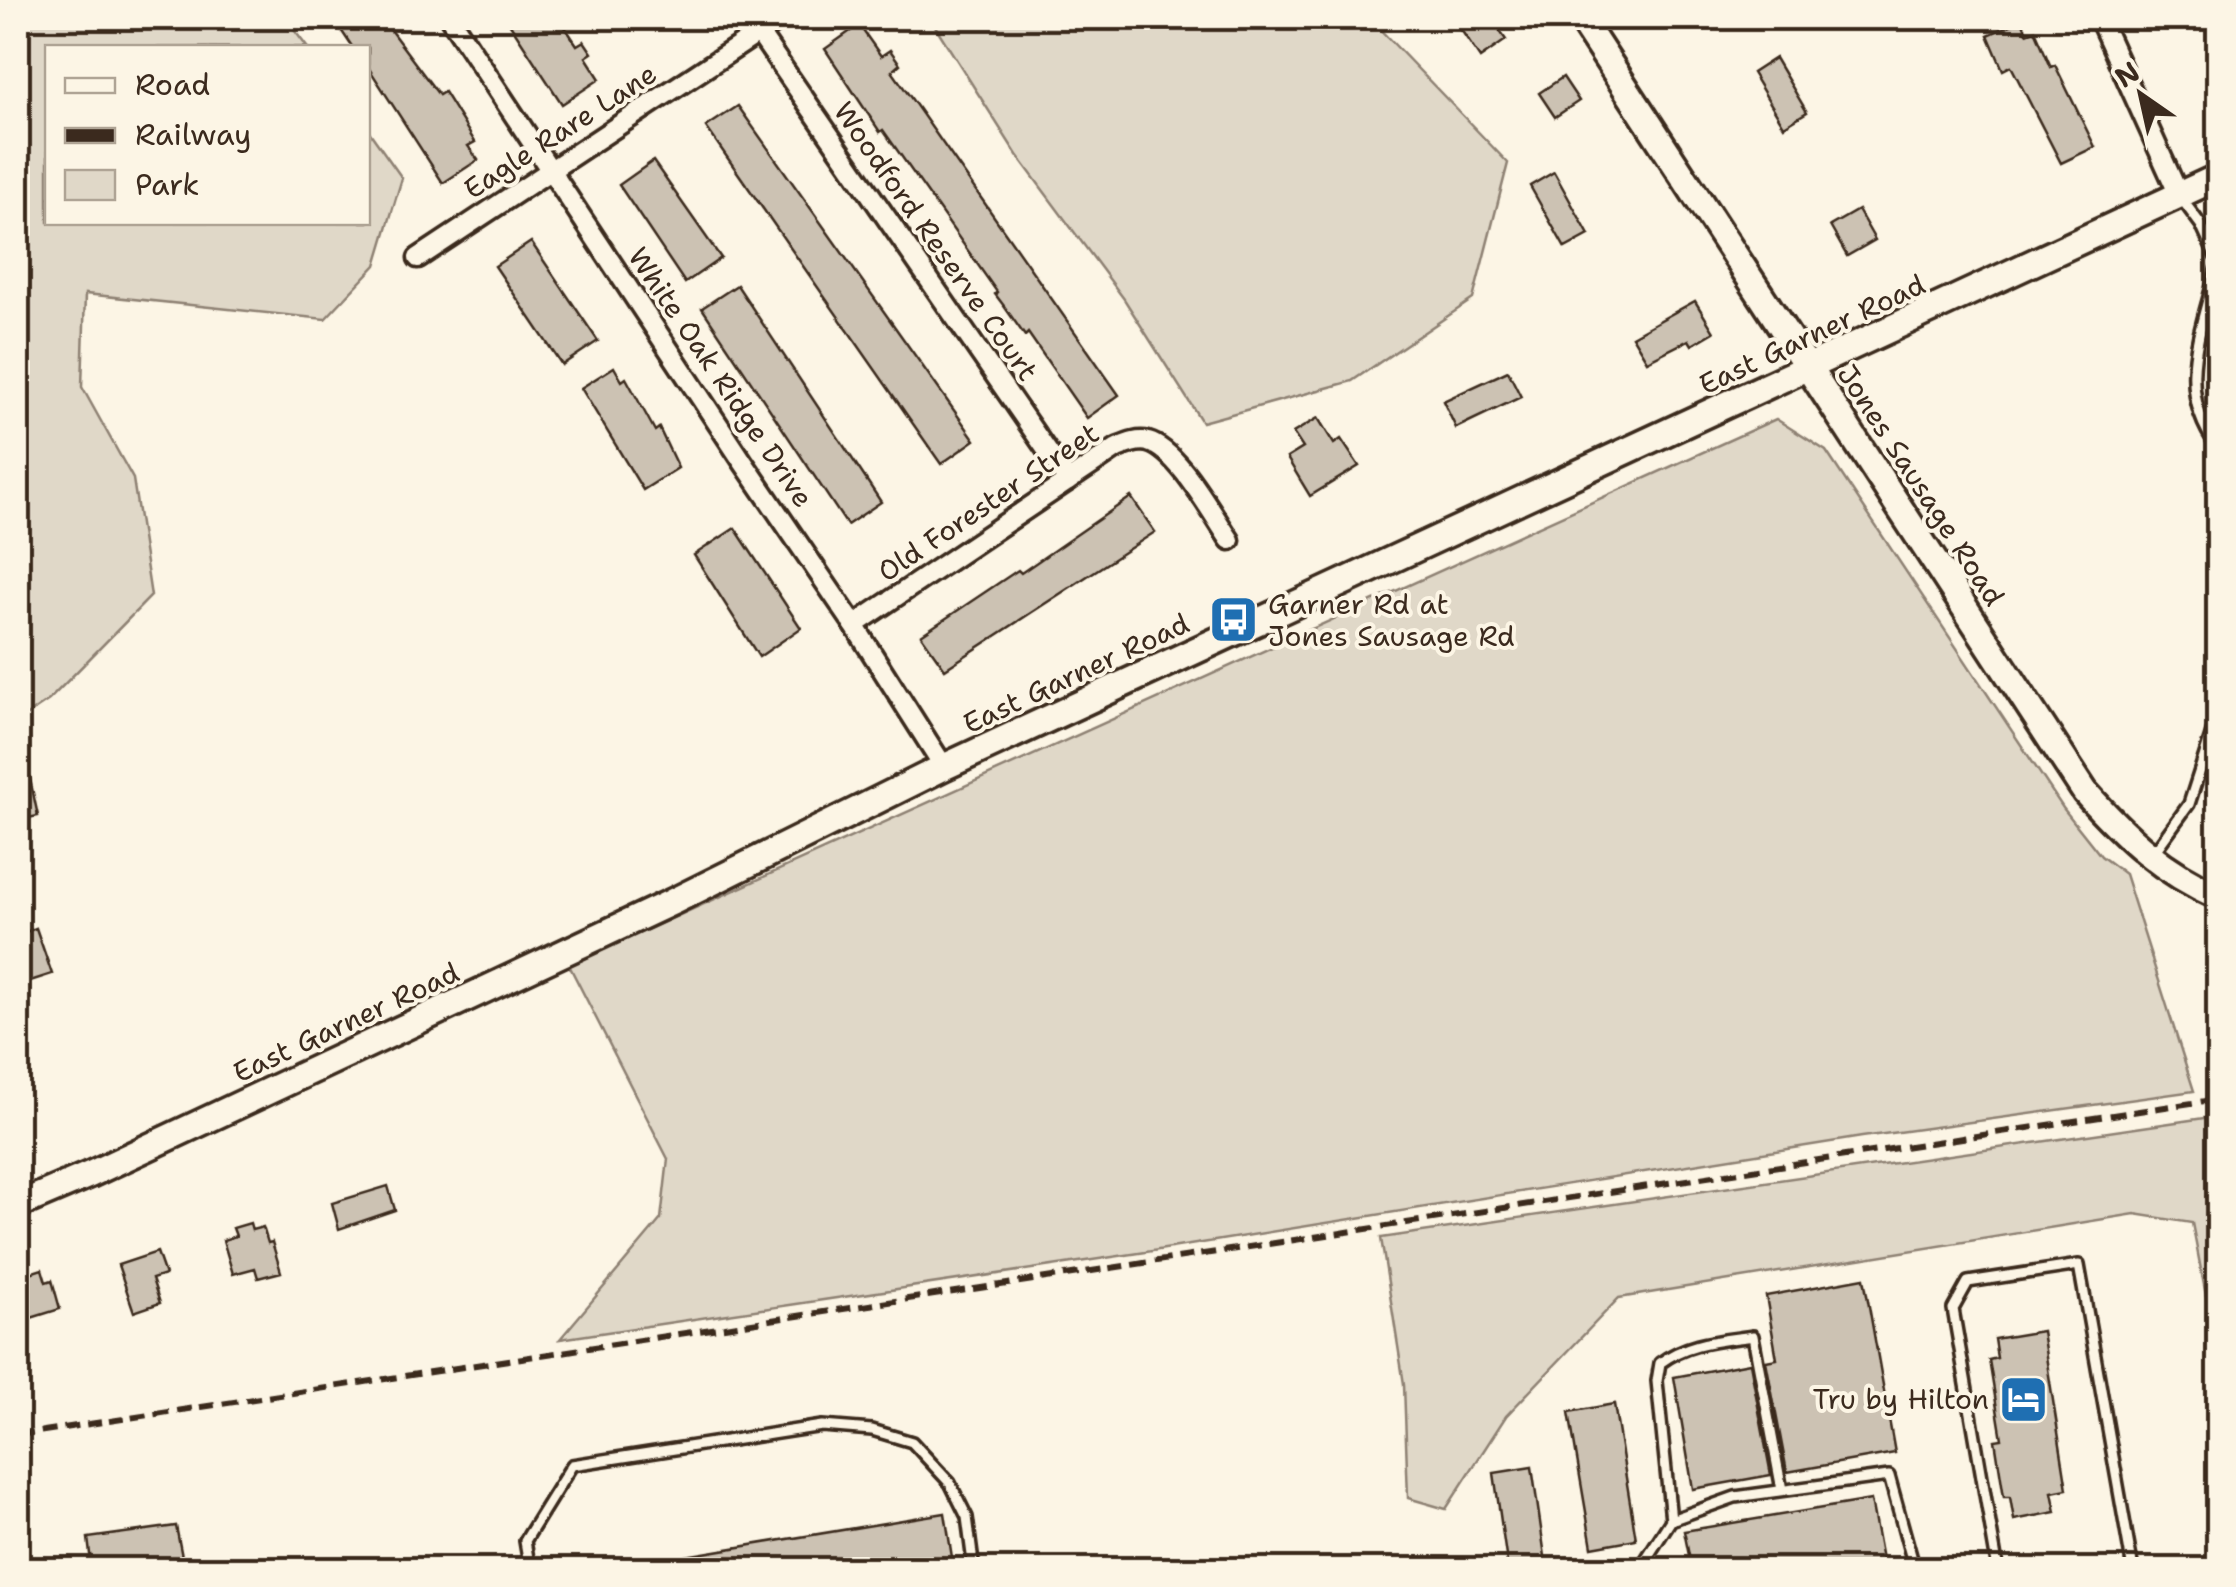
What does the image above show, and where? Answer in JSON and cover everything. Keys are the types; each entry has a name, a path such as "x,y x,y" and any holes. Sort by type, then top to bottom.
{"main road":[{"name":"Jones Sausage Road","path":"1580,18 2085,792 2124,836 2166,870 2218,896"},
{"name":"East Garner Road","path":"18,1205 654,911 944,767 2218,177"}],"street":[{"name":"White Oak Ridge Drive","path":"450,18 854,625 944,767"},
{"name":"Eagle Rare Lane","path":"418,258 782,18"},
{"path":"2098,18 2179,195"},
{"name":"Woodford Reserve Court","path":"759,33 1068,480"},
{"name":"Old Forester Street","path":"854,625 1117,448 1144,440 1176,462 1230,540"}],"lane":[{"path":"2179,195 2201,225 2218,262 2194,348 2194,396 2205,430 2218,448"},
{"path":"2151,857 2189,804 2218,714"},
{"path":"1998,1570 1954,1309 1968,1282 2080,1265 2132,1570"},
{"path":"1672,1520 1657,1382 1660,1363 1676,1351 1698,1344 1753,1336 1782,1490"},
{"path":"530,1570 524,1541 572,1465 822,1426 872,1430 912,1442 950,1483 967,1518 974,1570"},
{"path":"1639,1570 1672,1520 1735,1497 1889,1476 1915,1570"}],"green space":[{"path":"18,18 285,18 305,45 45,45 45,225 370,225 370,133 402,178 376,265 325,319 85,294 82,387 133,479 151,596 49,700 18,721"},
{"path":"930,18 1369,18 1508,163 1473,299 1352,381 1202,422 1124,299 1017,155"},
{"path":"1776,419 1826,451 2063,808 2101,856 2125,874 2194,1091 1862,1137 1146,1252 560,1339 661,1219 668,1159 569,965"},
{"path":"2218,1116 2218,1358 2192,1223 2135,1214 1619,1298 1506,1416 1446,1509 1408,1498 1404,1384 1381,1238"}],"building":[{"path":"333,18 402,18 388,27 439,95 444,92 475,142 468,146 478,160 443,183 370,70 370,45 351,45"},
{"path":"506,18 559,18 577,45 584,41 592,53 586,57 600,79 562,104"},
{"path":"1453,18 1491,18 1506,40 1480,58"},
{"path":"2022,20 2027,33 2035,30 2095,147 2061,163 2011,66 2003,70 1988,35"},
{"path":"859,25 881,56 890,50 900,64 892,71 1119,395 1087,418 1028,333 1025,336 995,294 825,49"},
{"path":"1775,58 1807,112 1784,126 1752,73"},
{"path":"1563,77 1579,101 1555,117 1539,93"},
{"path":"738,106 975,440 941,464 706,127"},
{"path":"653,161 721,258 685,283 619,185"},
{"path":"1554,172 1589,235 1565,248 1530,186"},
{"path":"1858,210 1875,240 1847,256 1830,226"},
{"path":"531,242 598,341 562,365 495,266"},
{"path":"737,285 881,502 847,525 702,308"},
{"path":"1695,301 1714,332 1692,345 1689,340 1647,361 1632,336"},
{"path":"614,367 622,381 626,378 655,431 659,428 678,468 643,490 581,388"},
{"path":"1508,371 1521,397 1456,428 1443,401"},
{"path":"1318,418 1334,444 1341,439 1359,466 1310,496 1287,458 1303,448 1293,433"},
{"path":"1131,497 1155,532 945,669 921,635 1018,570 1021,573"},
{"path":"735,528 801,628 759,657 694,555"},
{"path":"24,751 38,816 18,820 18,752"},
{"path":"36,928 52,974 18,985 18,935"},
{"path":"388,1186 395,1210 339,1229 332,1203"},
{"path":"250,1223 252,1230 263,1227 281,1272 258,1278 255,1268 233,1274 223,1240 236,1236 233,1228"},
{"path":"157,1252 165,1275 152,1279 160,1303 134,1312 118,1265"},
{"path":"42,1269 46,1282 52,1280 60,1309 18,1322 18,1277"},
{"path":"1864,1278 1895,1453 1787,1472 1766,1361 1777,1359 1766,1296"},
{"name":"Tru by Hilton","path":"2042,1331 2067,1489 2052,1492 2056,1512 2014,1520 2010,1497 2004,1497 1995,1440 2002,1439 1989,1360 1997,1358 1994,1339"},
{"path":"1750,1363 1771,1475 1693,1489 1674,1377"},
{"path":"1614,1404 1636,1539 1592,1547 1569,1412"},
{"path":"1532,1467 1547,1570 1508,1570 1494,1473"},
{"path":"1871,1500 1884,1570 1692,1570 1684,1531"},
{"path":"945,1513 954,1570 656,1570 655,1561"},
{"path":"176,1526 183,1562 134,1570 92,1570 88,1538"}],"railway":[{"path":"18,1435 2218,1099"}],"place":[{"name":"Garner Rd at Jones Sausage Rd","path":"1233,620"},
{"name":"Tru by Hilton","path":"2024,1399"}]}
